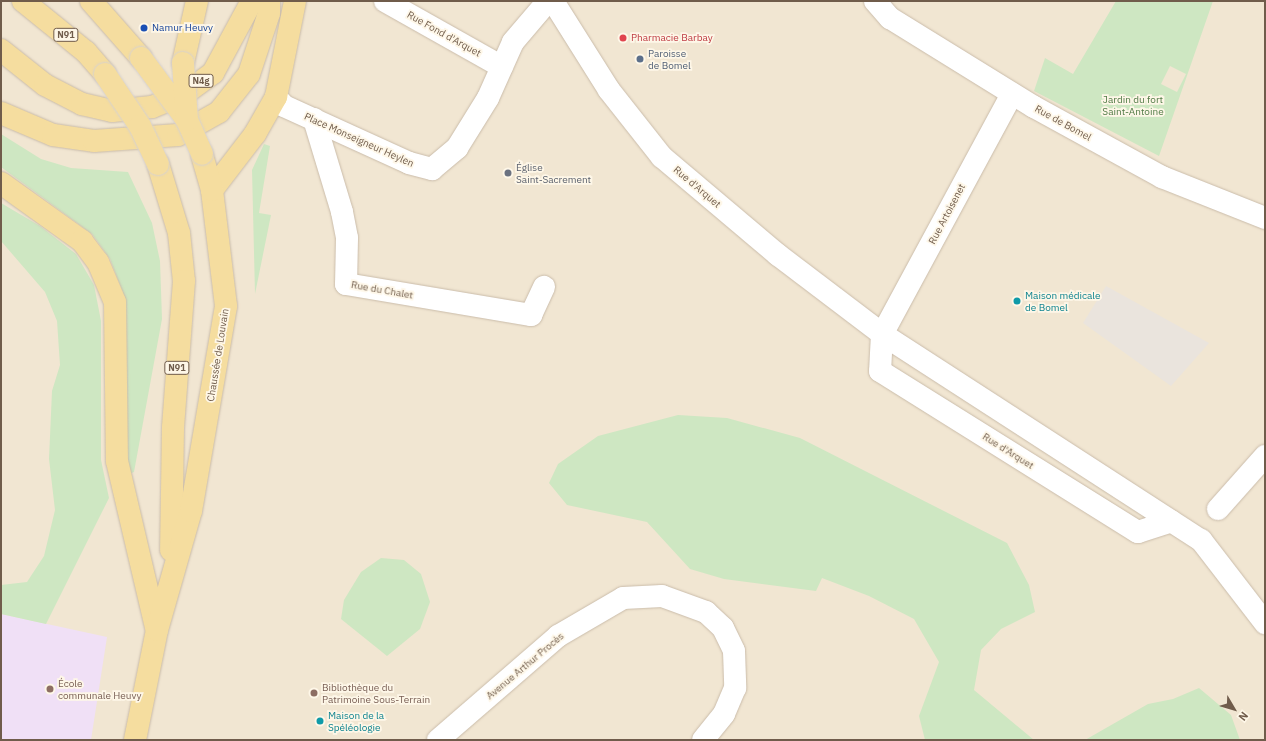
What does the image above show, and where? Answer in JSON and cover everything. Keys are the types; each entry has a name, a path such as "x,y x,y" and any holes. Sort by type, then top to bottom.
{"main road":[{"name":"N91","path":"23,1 86,52 105,74 128,106 158,164 179,233 184,281 174,428 170,576"},
{"name":"Chaussée de Louvain","path":"92,1 108,19 187,120 202,154 212,190 226,306 191,511 170,576 134,740"},
{"path":"187,120 183,63 197,1"},
{"name":"N4g","path":"1,50 45,84 82,104 112,111 152,107 184,94 213,73 252,1"},
{"path":"1,113 53,135 94,141 178,135 219,112 249,74 269,13 268,1"},
{"path":"212,190 255,134 276,97 295,1"},
{"path":"1,183 82,241 98,262 114,302 117,462 157,630"}],"street":[{"name":"Rue Fond d'Arquet","path":"386,1 502,67"},
{"name":"Place Monseigneur Heylen","path":"276,97 284,106 409,163 432,169 456,148 502,67 513,42 548,1"},
{"name":"Rue d'Arquet","path":"553,1 609,90 662,157 778,255 882,334 1201,540 1265,623"},
{"name":"Rue de Bomel","path":"875,1 890,18 1012,94 1162,177 1265,218"},
{"name":"Rue Artoisenet","path":"882,334 1012,94"},
{"name":"Rue du Chalet","path":"314,119 342,212 347,238 346,284 531,315 544,287"},
{"name":"Rue d'Arquet","path":"882,334 880,372 1138,532 1171,521"},
{"path":"1218,509 1265,456"},
{"name":"Avenue Arthur Procès","path":"438,740 558,636 623,598 662,596 706,612 723,628 734,651 735,688 724,714 703,740"}],"shaded area":[{"path":"1,1 1265,1 1265,740 1,740"},
{"path":"1106,286 1209,343 1171,386 1083,323"},
{"name":"École communale Heuvy","path":"1,614 107,637 91,740 1,740"}],"green space":[{"name":"Jardin du fort Saint-Antoine","path":"1116,1 1213,1 1159,156 1034,91 1045,58 1073,74","holes":["1170,66 1186,74 1177,92 1161,84"]},
{"path":"1,134 41,159 71,168 128,172 152,223 160,261 162,319 134,472 129,474 124,431 125,298 110,259 92,234 1,167"},
{"path":"264,144 270,146 259,213 271,215 255,294 252,170"},
{"path":"1,203 40,226 76,254 94,285 101,321 101,460 109,498 46,624 1,614 1,585 27,582 44,556 55,510 49,459 52,391 60,365 57,321 45,292 1,241"},
{"path":"678,415 727,418 800,438 1007,543 1029,585 1035,612 1001,629 981,650 974,690 1034,740 925,740 919,716 939,662 914,619 869,596 822,578 816,591 724,579 690,569 647,522 567,505 549,483 558,464 598,436"},
{"path":"381,558 404,560 421,574 430,602 420,629 387,656 341,619 344,600 361,572"},
{"path":"1199,688 1231,715 1240,740 1085,740 1148,704 1173,699"}],"place":[{"name":"Namur Heuvy","path":"144,28"},
{"name":"Pharmacie Barbay","path":"623,38"},
{"name":"Paroisse de Bomel","path":"640,59"},
{"name":"Église Saint-Sacrement","path":"508,173"},
{"name":"Maison médicale de Bomel","path":"1017,301"},
{"name":"École communale Heuvy","path":"50,689"},
{"name":"Bibliothèque du Patrimoine Sous-Terrain","path":"314,693"},
{"name":"Maison de la Spéléologie","path":"320,721"}]}
